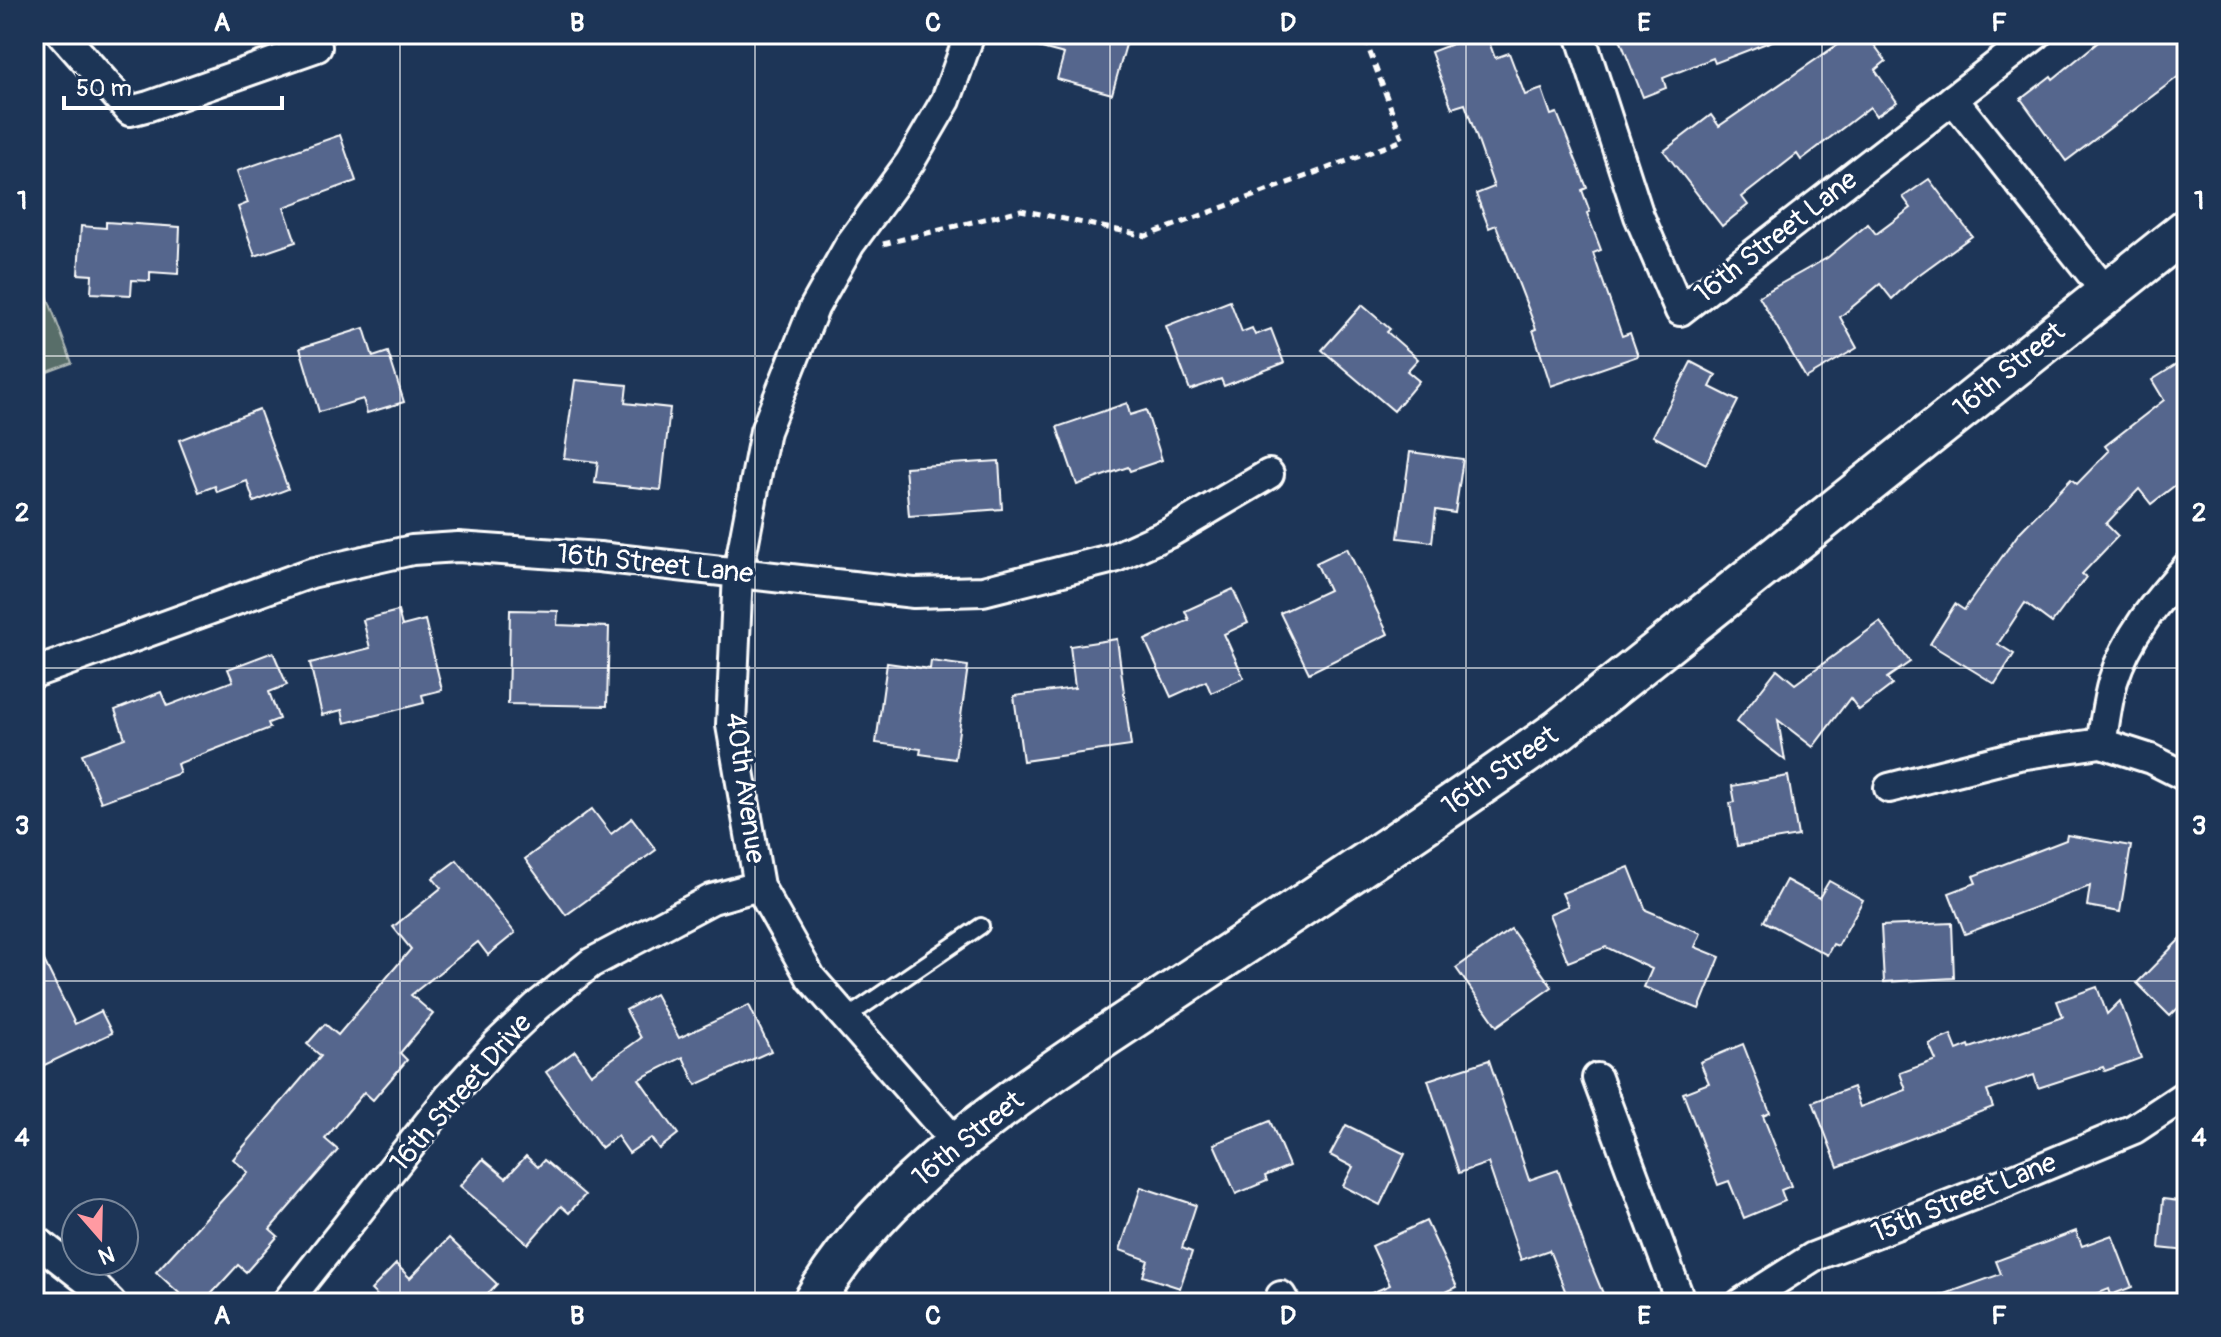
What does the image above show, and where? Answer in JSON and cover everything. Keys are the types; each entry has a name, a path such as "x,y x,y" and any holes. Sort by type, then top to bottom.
{"main road":[{"name":"16th Street","path":"813,1303 860,1237 957,1144 1046,1077 1469,794 1559,730 2187,229"}],"street":[{"path":"62,34 130,111 317,47"},
{"name":"40th Avenue","path":"957,1144 811,978 759,886 731,725 738,573 765,431 814,308 850,244 910,162 946,100 970,34"},
{"name":"16th Street Lane","path":"1580,34 1639,216 1680,311 2037,34"},
{"path":"1953,99 2106,292"},
{"name":"16th Street Lane","path":"34,673 311,573 412,550 458,547 599,557 914,593 983,591 1114,558 1169,533 1269,474"},
{"path":"2101,743 2112,682 2129,641 2157,600 2187,567"},
{"path":"1889,788 2019,755 2101,743 2151,759 2187,777"},
{"name":"16th Street Drive","path":"286,1303 449,1097 537,1006 591,963 712,899 759,886"},
{"path":"1597,1078 1681,1303"},
{"name":"15th Street Lane","path":"1741,1303 1813,1257 2134,1129 2187,1094"},
{"path":"34,1239 111,1303"}],"lane":[{"path":"846,1018 981,926"}],"path":[{"path":"850,244 883,244 1021,210 1146,236 1403,140 1363,34"}],"green space":[{"path":"34,261 72,363 34,377"}],"building":[{"path":"1020,34 1129,34 1112,94 1057,79 1064,54 1019,42"},
{"path":"1478,34 1486,34 1495,58 1509,53 1525,95 1542,89 1551,115 1557,113 1587,188 1582,190 1590,212 1587,213 1601,250 1593,253 1622,336 1630,333 1638,356 1551,386 1533,330 1536,329 1496,225 1489,228 1476,194 1494,187 1465,104 1452,108 1431,52"},
{"path":"1618,34 1785,36 1715,63 1713,58 1663,78 1666,88 1643,97"},
{"path":"1853,34 1866,34 1886,61 1875,70 1897,102 1876,116 1870,107 1801,160 1797,154 1742,197 1748,205 1722,226 1664,151 1711,115 1719,126"},
{"path":"2108,34 2187,34 2187,70 2066,161 2021,99 2051,76 2053,79"},
{"path":"340,135 356,181 284,207 296,242 255,256 238,207 248,203 237,171"},
{"path":"1929,179 1972,236 1913,279 1892,299 1880,284 1840,317 1857,348 1806,378 1759,296 1827,258 1868,224 1876,234 1911,208 1903,197"},
{"path":"106,222 180,227 178,274 150,272 150,281 132,280 131,295 91,293 92,275 78,274 81,226 106,228"},
{"path":"1230,301 1242,332 1252,328 1255,335 1271,329 1284,363 1224,386 1221,379 1190,390 1166,326"},
{"path":"1362,305 1418,359 1407,371 1419,381 1394,411 1322,350"},
{"path":"364,328 373,357 388,352 404,402 367,413 363,399 319,412 300,348"},
{"path":"2187,358 2187,476 2151,504 2139,489 2106,524 2118,536 2082,574 2086,577 2052,623 2025,603 1998,644 2014,654 1995,684 1930,644 1955,604 1964,610 2019,533 2071,479 2077,484 2109,451 2105,446 2164,400 2152,380"},
{"path":"1691,362 1716,375 1710,387 1738,401 1706,464 1653,436"},
{"path":"575,380 627,385 625,403 670,408 661,490 595,483 598,462 564,458"},
{"path":"1127,403 1130,415 1146,410 1162,460 1130,471 1128,467 1077,485 1057,427"},
{"path":"259,409 288,489 254,502 247,481 217,492 215,486 199,492 179,440"},
{"path":"1410,452 1463,459 1455,513 1436,510 1432,542 1398,538"},
{"path":"999,461 1002,509 909,516 905,467"},
{"path":"1347,548 1388,634 1309,673 1280,613 1329,590 1316,563"},
{"path":"1233,589 1248,623 1224,634 1244,678 1211,693 1206,681 1171,697 1145,640 1189,620 1185,611"},
{"path":"510,610 558,611 557,625 609,627 607,706 508,704"},
{"path":"398,611 402,626 425,620 442,690 422,695 424,703 345,723 342,710 322,715 310,663 370,648 363,620"},
{"path":"1880,622 1910,662 1887,678 1892,685 1859,710 1850,698 1813,747 1778,720 1785,760 1736,722 1777,669 1795,684"},
{"path":"1117,639 1131,746 1023,761 1014,696 1075,688 1070,646"},
{"path":"273,652 287,685 269,692 279,719 268,723 270,728 177,764 180,773 101,802 82,754 125,738 115,710 161,692 167,706 233,681 228,669"},
{"path":"931,661 968,666 955,759 920,754 921,749 876,743 887,663 930,669"},
{"path":"1788,776 1798,836 1737,846 1730,803 1735,802 1732,786"},
{"path":"592,809 611,834 632,818 656,850 566,915 525,859"},
{"path":"2067,835 2131,846 2120,912 2087,906 2090,886 1965,934 1949,893 1976,883 1973,876 2066,840"},
{"path":"457,860 515,933 488,955 478,942 411,995 433,1014 400,1053 407,1060 373,1100 364,1092 325,1139 338,1150 270,1229 278,1236 246,1272 238,1265 203,1303 190,1303 156,1272 248,1172 233,1159 321,1056 307,1044 325,1024 338,1035 411,949 393,927 441,888 433,878"},
{"path":"1629,867 1646,910 1701,933 1695,947 1720,957 1699,1009 1644,987 1652,969 1606,947 1568,962 1549,914 1568,906 1562,893"},
{"path":"1786,880 1819,898 1829,881 1863,900 1838,946 1833,944 1827,955 1764,921"},
{"path":"1952,923 1954,978 1884,982 1881,926"},
{"path":"1511,929 1552,987 1497,1026 1456,968"},
{"path":"2187,932 2187,999 2170,1016 2137,983"},
{"path":"34,940 75,1024 101,1011 112,1033 34,1070"},
{"path":"2097,987 2107,1014 2120,1001 2141,1058 2105,1071 2103,1067 2038,1088 2034,1075 1987,1091 1993,1107 1838,1167 1813,1102 1853,1087 1860,1107 1906,1090 1900,1073 1936,1060 1929,1044 1951,1035 1957,1050 1969,1045 1970,1048 2063,1017 2057,1001"},
{"path":"655,994 679,1038 749,1005 771,1051 696,1085 683,1057 639,1079 678,1134 659,1149 651,1138 629,1153 617,1136 601,1148 546,1072 575,1051 591,1074 641,1038 626,1010"},
{"path":"1743,1044 1770,1113 1763,1116 1791,1186 1781,1190 1785,1201 1744,1218 1729,1181 1718,1185 1683,1093 1709,1083 1700,1062"},
{"path":"1489,1060 1529,1180 1558,1170 1607,1303 1570,1303 1549,1250 1521,1260 1488,1163 1459,1173 1428,1080"},
{"path":"1270,1121 1289,1166 1265,1176 1267,1181 1236,1194 1214,1144"},
{"path":"1346,1125 1405,1154 1380,1205 1343,1186 1353,1167 1330,1155"},
{"path":"526,1156 538,1167 544,1160 585,1195 569,1213 561,1206 528,1244 460,1186 483,1159 506,1178"},
{"path":"1141,1187 1196,1205 1182,1248 1192,1252 1180,1288 1143,1276 1148,1260 1120,1250"},
{"path":"2163,1199 2187,1202 2187,1251 2159,1248"},
{"path":"1426,1221 1457,1287 1422,1303 1349,1303 1390,1285 1372,1246"},
{"path":"2076,1231 2082,1246 2112,1235 2132,1287 2111,1295 2109,1289 2074,1303 1929,1303 1928,1300 2001,1274 1996,1261"},
{"path":"449,1238 497,1284 479,1303 385,1303 371,1290 396,1264 410,1278"}]}
